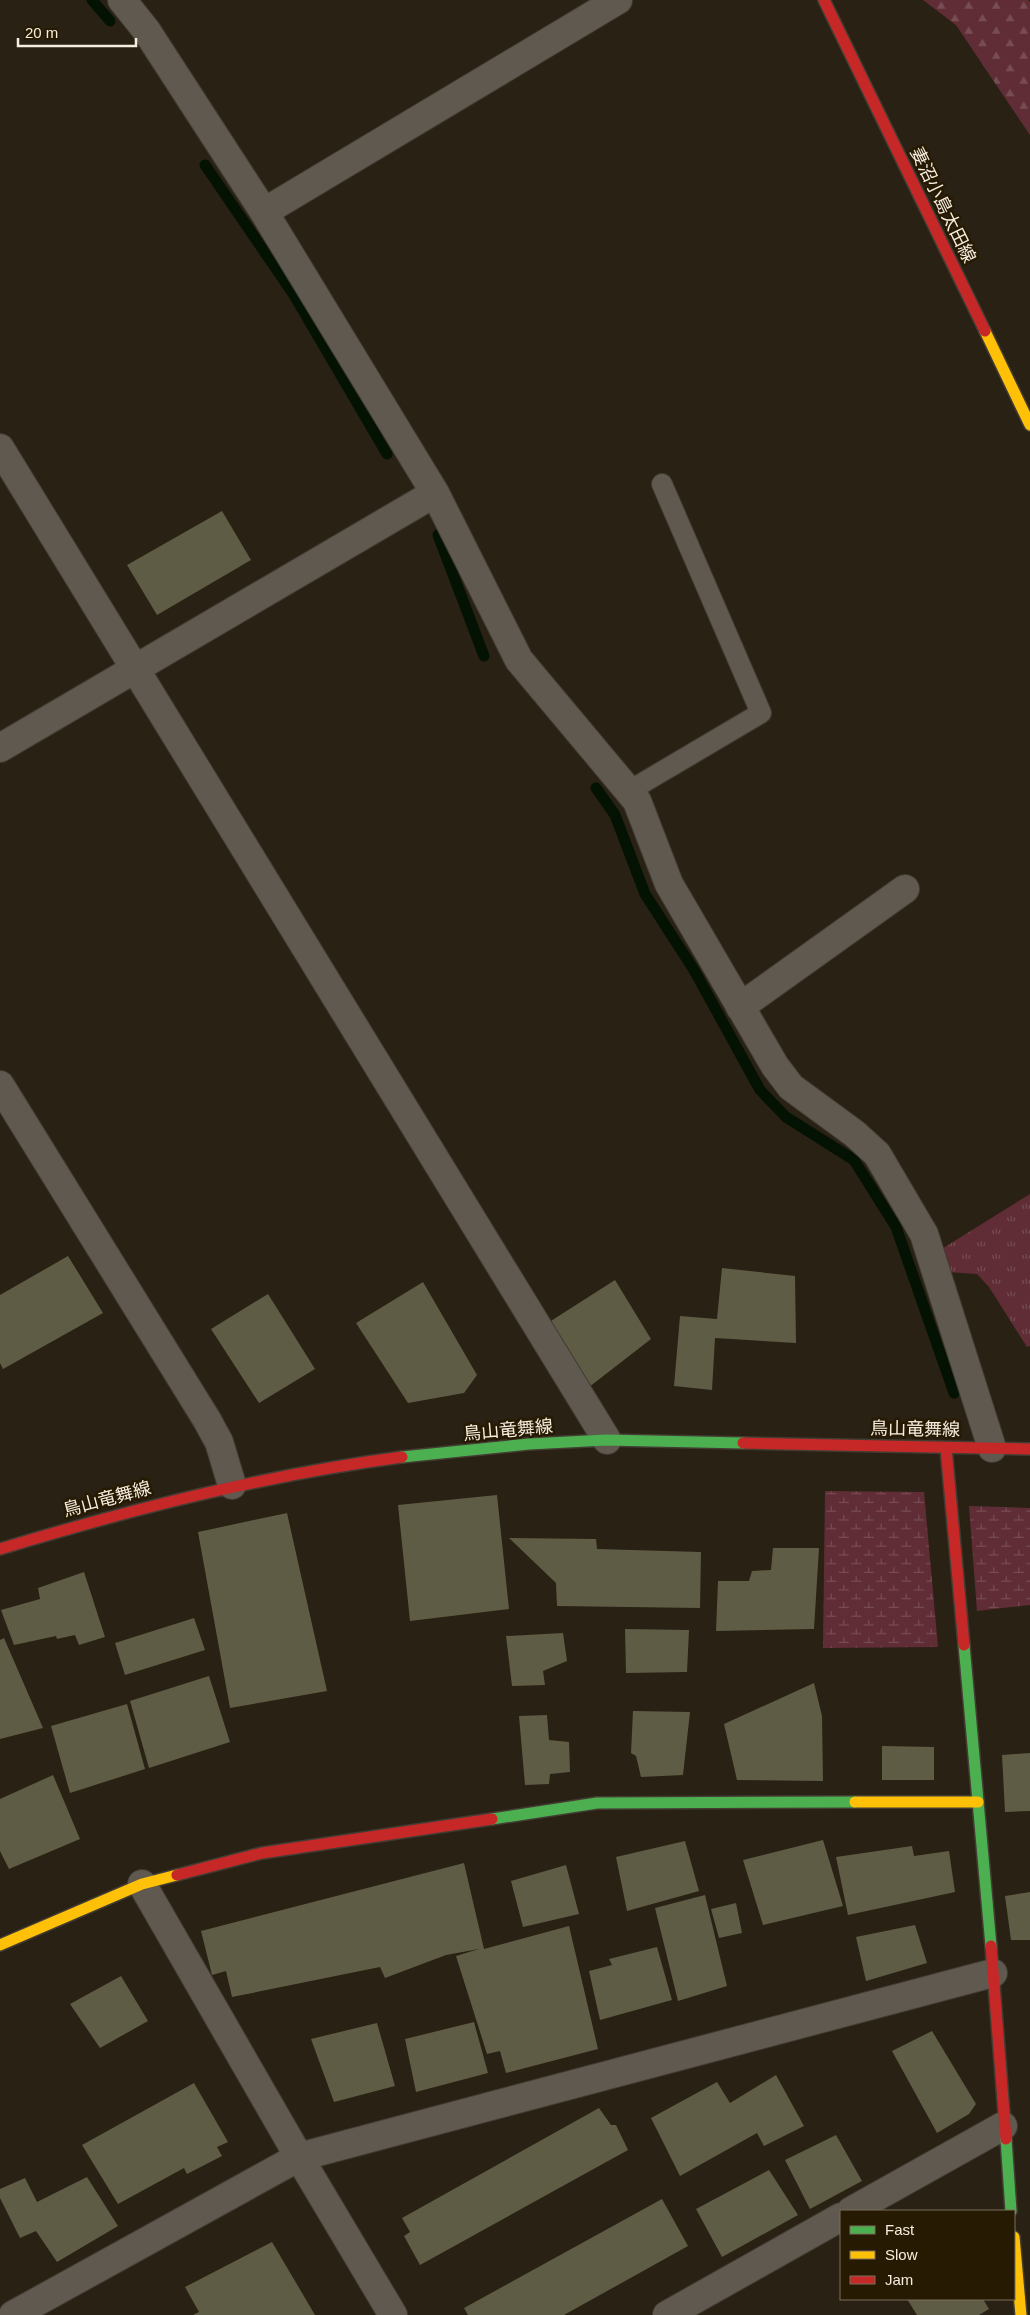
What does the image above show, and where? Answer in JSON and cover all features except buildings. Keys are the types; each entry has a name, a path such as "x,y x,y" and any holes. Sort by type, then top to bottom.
{"street":[{"path":"122,0 146,30 264,212 435,493 519,660 637,801 668,884 775,1066 791,1086 855,1134 877,1154 924,1234 992,1448"},
{"path":"264,212 618,0"},
{"name":"妻沼小島太田線","path":"824,0 1030,425"},
{"path":"0,448 607,1440"},
{"path":"0,748 435,493"},
{"path":"740,1007 905,889"},
{"path":"1,1087 207,1420 219,1442 232,1485"},
{"name":"鳥山竜舞線","path":"0,1548 82,1523 232,1485 367,1463 491,1447 607,1440 1030,1449"},
{"path":"946,1448 994,1973 1003,2126 1011,2210"},
{"path":"0,1945 142,1884 262,1853 597,1803 978,1802"},
{"path":"142,1884 298,2157 393,2315"},
{"path":"13,2315 298,2157 994,1973"},
{"path":"853,2210 1003,2126"},
{"path":"667,2315 840,2218"},
{"path":"1015,2248 1021,2315"}],"lane":[{"path":"629,791 761,713 662,484"}],"green space":[{"path":"923,0 1028,0 1030,2 1030,135 956,25"},
{"path":"1030,1194 1030,1346 1027,1347 989,1287 977,1274 947,1272 940,1250"},
{"path":"825,1491 924,1492 938,1647 823,1648"},
{"path":"969,1506 1030,1508 1030,1605 977,1611"}],"waterway":[{"path":"92,0 110,21"},
{"path":"205,165 294,295 387,454"},
{"path":"438,535 484,656"},
{"path":"596,788 615,815 645,894 694,970 760,1090 786,1117 854,1160 896,1227 954,1393"}],"traffic: fast":[{"path":"402,1457 529,1444 606,1440 743,1443"},
{"path":"964,1645 991,1946"},
{"path":"492,1819 597,1803 855,1802"},
{"path":"1006,2139 1011,2210"}],"traffic: slow":[{"path":"985,331 1030,425"},
{"path":"855,1802 978,1802"},
{"path":"0,1945 142,1884 177,1875"},
{"path":"1015,2248 1021,2315"}],"traffic: jam":[{"path":"824,0 985,331"},
{"path":"743,1443 1030,1449"},
{"path":"946,1448 964,1645"},
{"path":"0,1549 99,1520 249,1483 351,1464 402,1457"},
{"path":"177,1875 262,1853 492,1819"},
{"path":"991,1946 1006,2139"}]}
